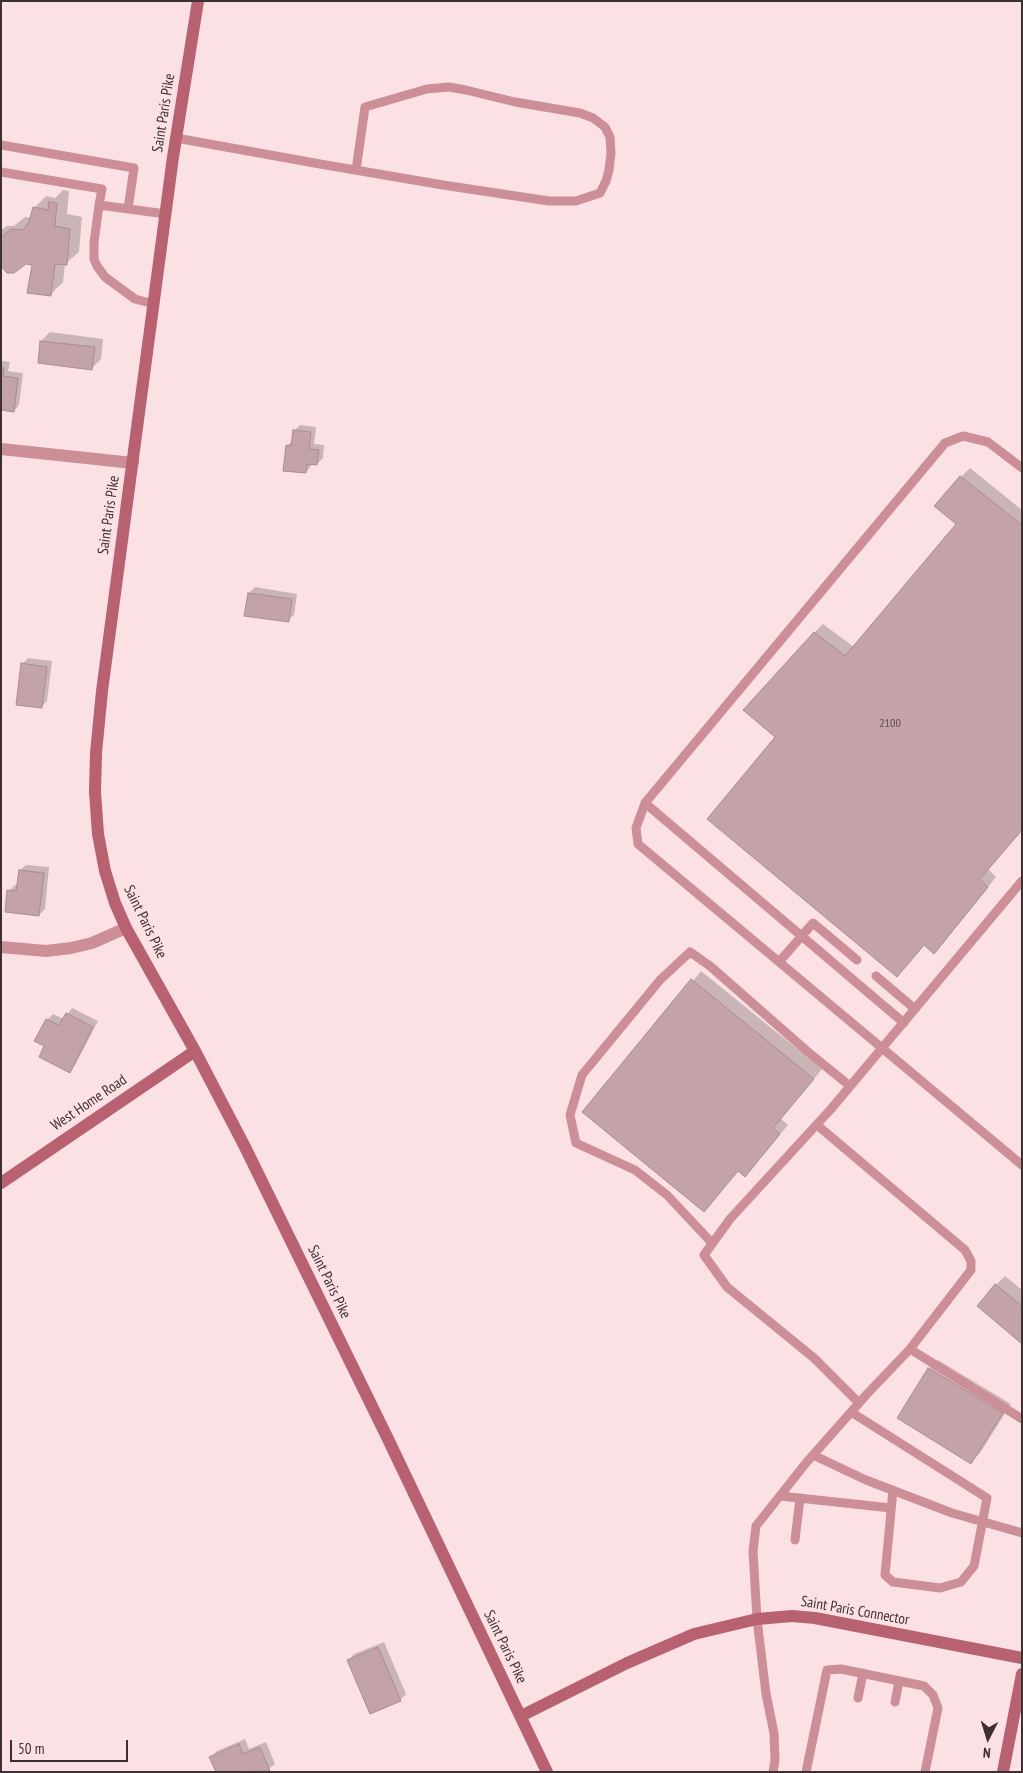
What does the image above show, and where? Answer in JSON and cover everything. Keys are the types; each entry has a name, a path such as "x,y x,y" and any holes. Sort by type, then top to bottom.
{"street":[{"name":"Saint Paris Pike","path":"198,1 176,138 102,691 95,782 98,834 105,871 126,928 195,1051 245,1146 384,1430 547,1772"},
{"path":"1,449 133,464"},
{"path":"1,947 46,951 71,948 92,944 126,928"},
{"name":"West Home Road","path":"1,1183 195,1051"},
{"name":"Saint Paris Connector","path":"521,1716 627,1662 694,1634 757,1619 792,1616 815,1618 1022,1658"},
{"path":"1003,1772 1022,1674"}],"lane":[{"path":"176,138 443,186 549,201 576,201 600,193 609,170 610,137 605,127 593,118 580,113 515,102 449,87 427,89 365,107 356,170"},
{"path":"1,145 134,168 128,209"},
{"path":"1,172 102,189 94,244 94,259 97,266 105,277 124,292 135,299 154,304"},
{"path":"100,205 166,214"},
{"path":"1022,468 988,442 963,436 945,443 645,803 636,828 638,844 1022,1165"},
{"path":"645,803 904,1023"},
{"path":"859,1403 814,1358 727,1288 704,1255 730,1219 850,1086 1022,881"},
{"path":"779,962 813,923 857,960"},
{"path":"712,1243 667,1195 635,1170 576,1143 570,1115 582,1075 660,980 690,952 710,966 808,1052 850,1086"},
{"path":"876,976 915,1009"},
{"path":"773,1772 775,1760 774,1732 766,1694 757,1619 753,1551 756,1526 813,1455 910,1349 971,1270 971,1261 965,1250 817,1124"},
{"path":"910,1349 1022,1418"},
{"path":"851,1412 987,1498 974,1566 961,1582 940,1588 893,1582 885,1575 893,1490"},
{"path":"813,1455 866,1480 952,1513 1022,1533"},
{"path":"780,1496 891,1508"},
{"path":"795,1540 800,1498"},
{"path":"806,1772 827,1670 841,1669 924,1686 933,1695 938,1708 925,1772"},
{"path":"858,1698 863,1673"},
{"path":"896,1702 899,1681"}],"building":[{"path":"49,202 57,203 55,226 70,229 67,265 55,264 51,296 27,293 32,265 26,264 14,273 7,273 1,266 1,237 11,229 23,230 29,222 33,207 48,210"},
{"path":"40,341 95,347 92,370 38,363"},
{"path":"1,368 4,368 3,376 18,378 14,412 1,410"},
{"path":"293,430 311,432 309,449 319,450 317,465 307,464 306,473 283,471 286,445 291,446"},
{"path":"960,476 1022,525 1022,830 980,879 988,887 934,954 924,945 897,977 707,819 775,737 743,710 814,632 845,656 956,524 934,506"},
{"path":"248,593 292,599 289,622 244,616"},
{"path":"21,663 47,667 42,708 16,705"},
{"path":"19,870 44,873 39,916 5,912 7,890 16,891"},
{"path":"691,979 814,1079 773,1128 780,1134 745,1177 738,1171 704,1212 582,1112"},
{"path":"66,1013 93,1027 70,1073 39,1057 44,1046 34,1041 46,1019 59,1025"},
{"path":"995,1284 1022,1306 1022,1344 977,1306"},
{"path":"928,1368 1003,1413 971,1464 897,1418"},
{"path":"378,1647 401,1701 370,1714 347,1660"},
{"path":"239,1744 243,1754 260,1747 270,1771 216,1772 209,1757"}]}
